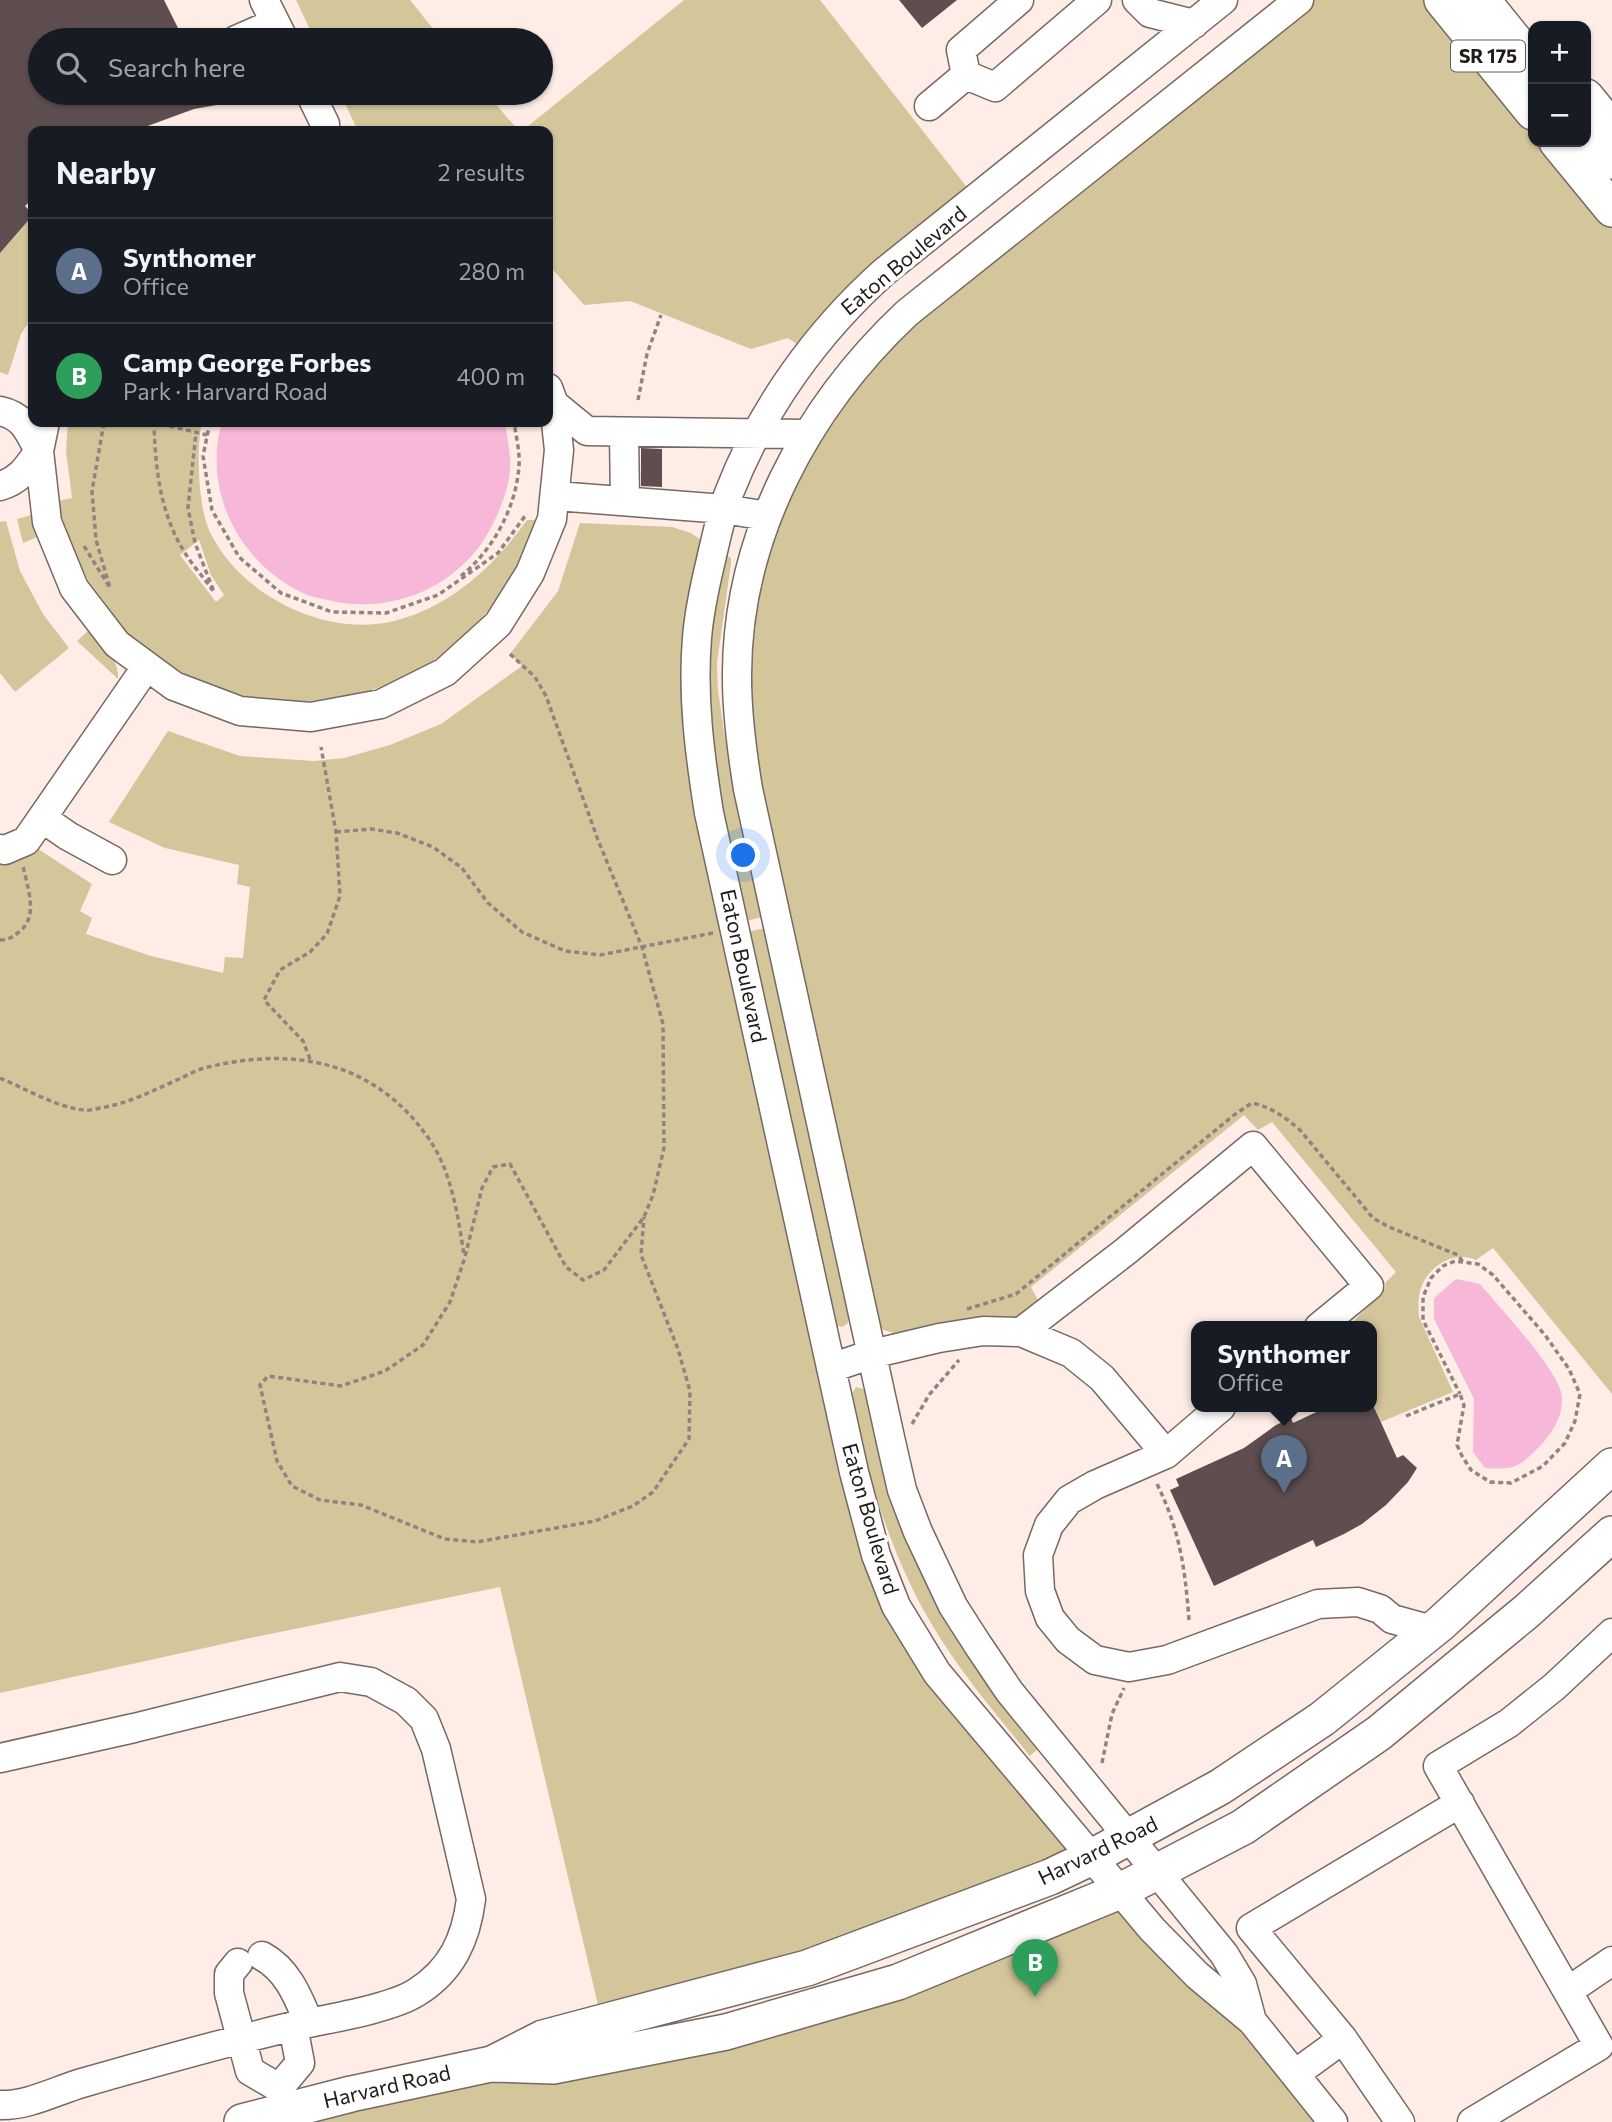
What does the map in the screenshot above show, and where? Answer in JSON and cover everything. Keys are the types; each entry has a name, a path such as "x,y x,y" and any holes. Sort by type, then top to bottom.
{"main road":[{"name":"SR 175","path":"1442,0 1528,106"},
{"path":"1482,0 1528,57"},
{"name":"SR 175","path":"1508,0 1528,25"},
{"path":"1591,103 1612,129"},
{"path":"1591,134 1612,161"},
{"path":"1561,147 1612,209"},
{"name":"Harvard Road","path":"491,2064 543,2038 807,1968 1050,1877 1092,1857 1220,1787 1322,1719 1432,1630 1612,1466"},
{"name":"Harvard Road","path":"242,2122 282,2099 491,2064 553,2066 726,2032 898,1982 1120,1891 1242,1827 1379,1733 1527,1611 1612,1534"}],"street":[{"path":"966,75 961,50 1019,0"},
{"path":"966,75 995,87 1097,0"},
{"path":"1137,0 1150,13 1194,24"},
{"name":"Eaton Boulevard","path":"1223,0 884,272 853,300 796,368 757,435 728,495 703,591 696,639 698,733 709,813 831,1368 876,1555 896,1606 937,1673 1120,1891 1172,1951 1252,2021"},
{"name":"Eaton Boulevard","path":"1252,2021 1242,1984 1224,1954 1009,1691 953,1606 918,1532 902,1490 748,789 740,737 737,676 741,619 751,567 786,469 837,389 874,343 907,313 1299,0"},
{"path":"929,106 966,75"},
{"path":"316,105 326,126"},
{"path":"553,398 587,431 807,434"},
{"path":"44,427 39,451 47,522 74,587 117,644 174,686 240,711 312,717 381,704 445,672 498,624 530,573 552,519 559,450 553,410"},
{"path":"0,411 21,419 39,451"},
{"path":"624,432 625,501"},
{"path":"0,486 23,475 39,451"},
{"path":"556,496 724,509 767,516"},
{"path":"9,846 26,841 147,666"},
{"path":"43,818 68,836 112,860"},
{"path":"1021,1332 1157,1226 1253,1146 1369,1286 1326,1321"},
{"path":"831,1368 872,1354 939,1338 983,1331 1021,1332 1071,1353 1102,1378 1160,1465"},
{"path":"1216,1412 1160,1465 1095,1485 1069,1500 1049,1525 1038,1555 1040,1591 1050,1618 1068,1640 1095,1660 1129,1667 1167,1660 1318,1604 1358,1602 1380,1609 1392,1619 1432,1630"},
{"path":"1392,1619 1399,1656"},
{"path":"1472,2122 1605,2057 1438,1766 1509,1723 1554,1687 1612,1633"},
{"path":"0,1758 340,1677 371,1682 406,1701 424,1719 436,1749 471,1899 469,1919 461,1945 449,1965 432,1982 414,1994 390,2004 242,2039 78,2084 15,2106 0,2105"},
{"path":"1400,2122 1343,2039 1251,1928 1460,1803"},
{"path":"250,1960 281,1969 297,1995 301,2024 300,2063 282,2099 250,2071 229,1993 229,1974 250,1960"},
{"path":"1568,1991 1612,1961"},
{"path":"1252,2021 1333,2122"},
{"path":"1295,2074 1343,2039"}],"path":[{"path":"638,400 647,354 661,315"},
{"path":"82,542 110,588 96,540 92,491 103,427"},
{"path":"154,427 155,461 166,514 184,552 214,592 195,542 188,508 196,432"},
{"path":"175,427 207,435"},
{"path":"209,427 203,456 212,510 239,558 281,593 332,612 386,613 438,595 498,553 525,516"},
{"path":"438,595 480,560 508,513 519,466 515,427"},
{"path":"510,654 535,677 546,696 598,840 642,947 663,1024 664,1148 653,1195 644,1217 604,1270 583,1280 566,1267 510,1164 493,1167 482,1188 465,1257 450,1303 423,1345 385,1371 341,1386 268,1376 260,1385 276,1461 292,1486 320,1500 362,1505 444,1539 477,1542 595,1521 633,1506 653,1492 689,1439 690,1391 678,1349 640,1255 644,1217"},
{"path":"310,1059 303,1041 264,1000 279,970 310,952 327,934 340,896 335,832 321,747"},
{"path":"335,832 371,829 397,833 433,847 462,868 488,903 522,932 565,951 600,955 715,933"},
{"path":"0,940 8,940 27,925 31,908 9,846"},
{"path":"0,1078 85,1111 128,1102 206,1067 260,1059 310,1059 339,1068 377,1085 430,1140 444,1170 457,1210 465,1257"},
{"path":"1455,1261 1478,1264 1493,1275 1553,1346 1569,1369 1580,1394 1575,1421 1565,1443 1544,1465 1511,1483 1490,1482 1471,1470 1462,1456 1457,1445 1464,1405 1460,1394 1423,1320 1423,1297 1431,1278 1443,1266 1455,1261"},
{"path":"911,1426 929,1395 960,1359"},
{"path":"1406,1416 1460,1394"},
{"path":"1160,1465 1184,1560 1189,1620"},
{"path":"1102,1763 1112,1714 1128,1680"}],"shaded area":[{"path":"296,0 410,0 432,28 309,28"},
{"path":"684,0 820,0 977,200 809,352 788,338 751,349 630,301 584,305 553,270 553,126 528,126"},
{"path":"1299,0 1442,0 1528,106 1528,147 1561,147 1612,209 1612,1394 1493,1248 1476,1260 1460,1257 1443,1262 1430,1273 1420,1291 1419,1317 1453,1392 1381,1422 1377,1412 1377,1321 1354,1321 1386,1287 1385,1283 1396,1272 1272,1122 1258,1130 1244,1115 1031,1287 1039,1302 1017,1318 899,1335 881,1329 874,1315 748,789 751,567 837,389"},
{"path":"346,105 496,105 515,126 356,126"},
{"path":"28,221 28,324 21,334 8,375 0,372 0,253"},
{"path":"68,427 201,427 199,462 203,508 210,532 224,555 242,575 263,592 287,606 313,617 368,625 415,615 452,595 500,553 527,520 535,520 507,583 478,622 443,654 403,678 361,693 315,701 269,700 223,690 178,672 149,654 108,616 112,612 88,580 67,539 58,501 72,498 66,451","holes":["199,540 211,575 224,595 216,602 180,555"]},
{"path":"221,427 506,427 509,478 498,514 485,538 455,572 416,594 395,601 350,604 303,593 280,580 244,544 231,522 222,498 217,473 217,448"},
{"path":"31,515 37,537 23,543 17,519"},
{"path":"6,521 20,571 43,614 69,648 15,692 0,673 0,522"},
{"path":"580,523 672,527 691,533 714,549 698,733 896,1606 1092,1857 602,2022 500,1587 0,1693 0,849 32,845 92,884 80,911 92,918 86,934 151,956 223,973 225,957 243,958 250,887 237,884 239,865 165,848 109,822 168,731 240,756 314,761 344,758 390,745 441,724 522,666 510,654 558,591"},
{"path":"723,557 731,558 731,563 717,663 718,690 724,732 762,917 746,921 723,813 709,705 708,622"},
{"path":"88,631 113,658 118,679 77,641"},
{"path":"765,928 850,1318 842,1327 835,1325 748,932"},
{"path":"1456,1279 1480,1284 1540,1356 1559,1386 1562,1404 1556,1423 1541,1445 1516,1466 1485,1468 1473,1452 1474,1399 1434,1319 1434,1298"},
{"path":"856,1387 863,1389 867,1395 879,1451 912,1554 950,1629 1040,1747 1030,1756 953,1658 916,1597 892,1542 872,1485 849,1398"},
{"path":"1120,1891 1333,2122 242,2122 726,2032"}],"building":[{"path":"0,0 164,0 178,28 28,28 28,105 216,105 194,109 148,126 28,126 28,203 25,206 28,209 28,221 0,253"},
{"path":"899,0 957,0 922,28"},
{"path":"641,448 662,449 662,487 641,486"},
{"path":"1316,1412 1376,1412 1397,1458 1403,1455 1417,1468 1386,1505 1362,1524 1316,1547 1313,1540 1214,1586 1170,1490 1179,1486 1176,1479 1244,1448 1276,1425 1291,1418 1293,1423"}],"place":[{"name":"Synthomer","path":"1284,1493"},
{"name":"Camp George Forbes","path":"1035,1997"}]}
